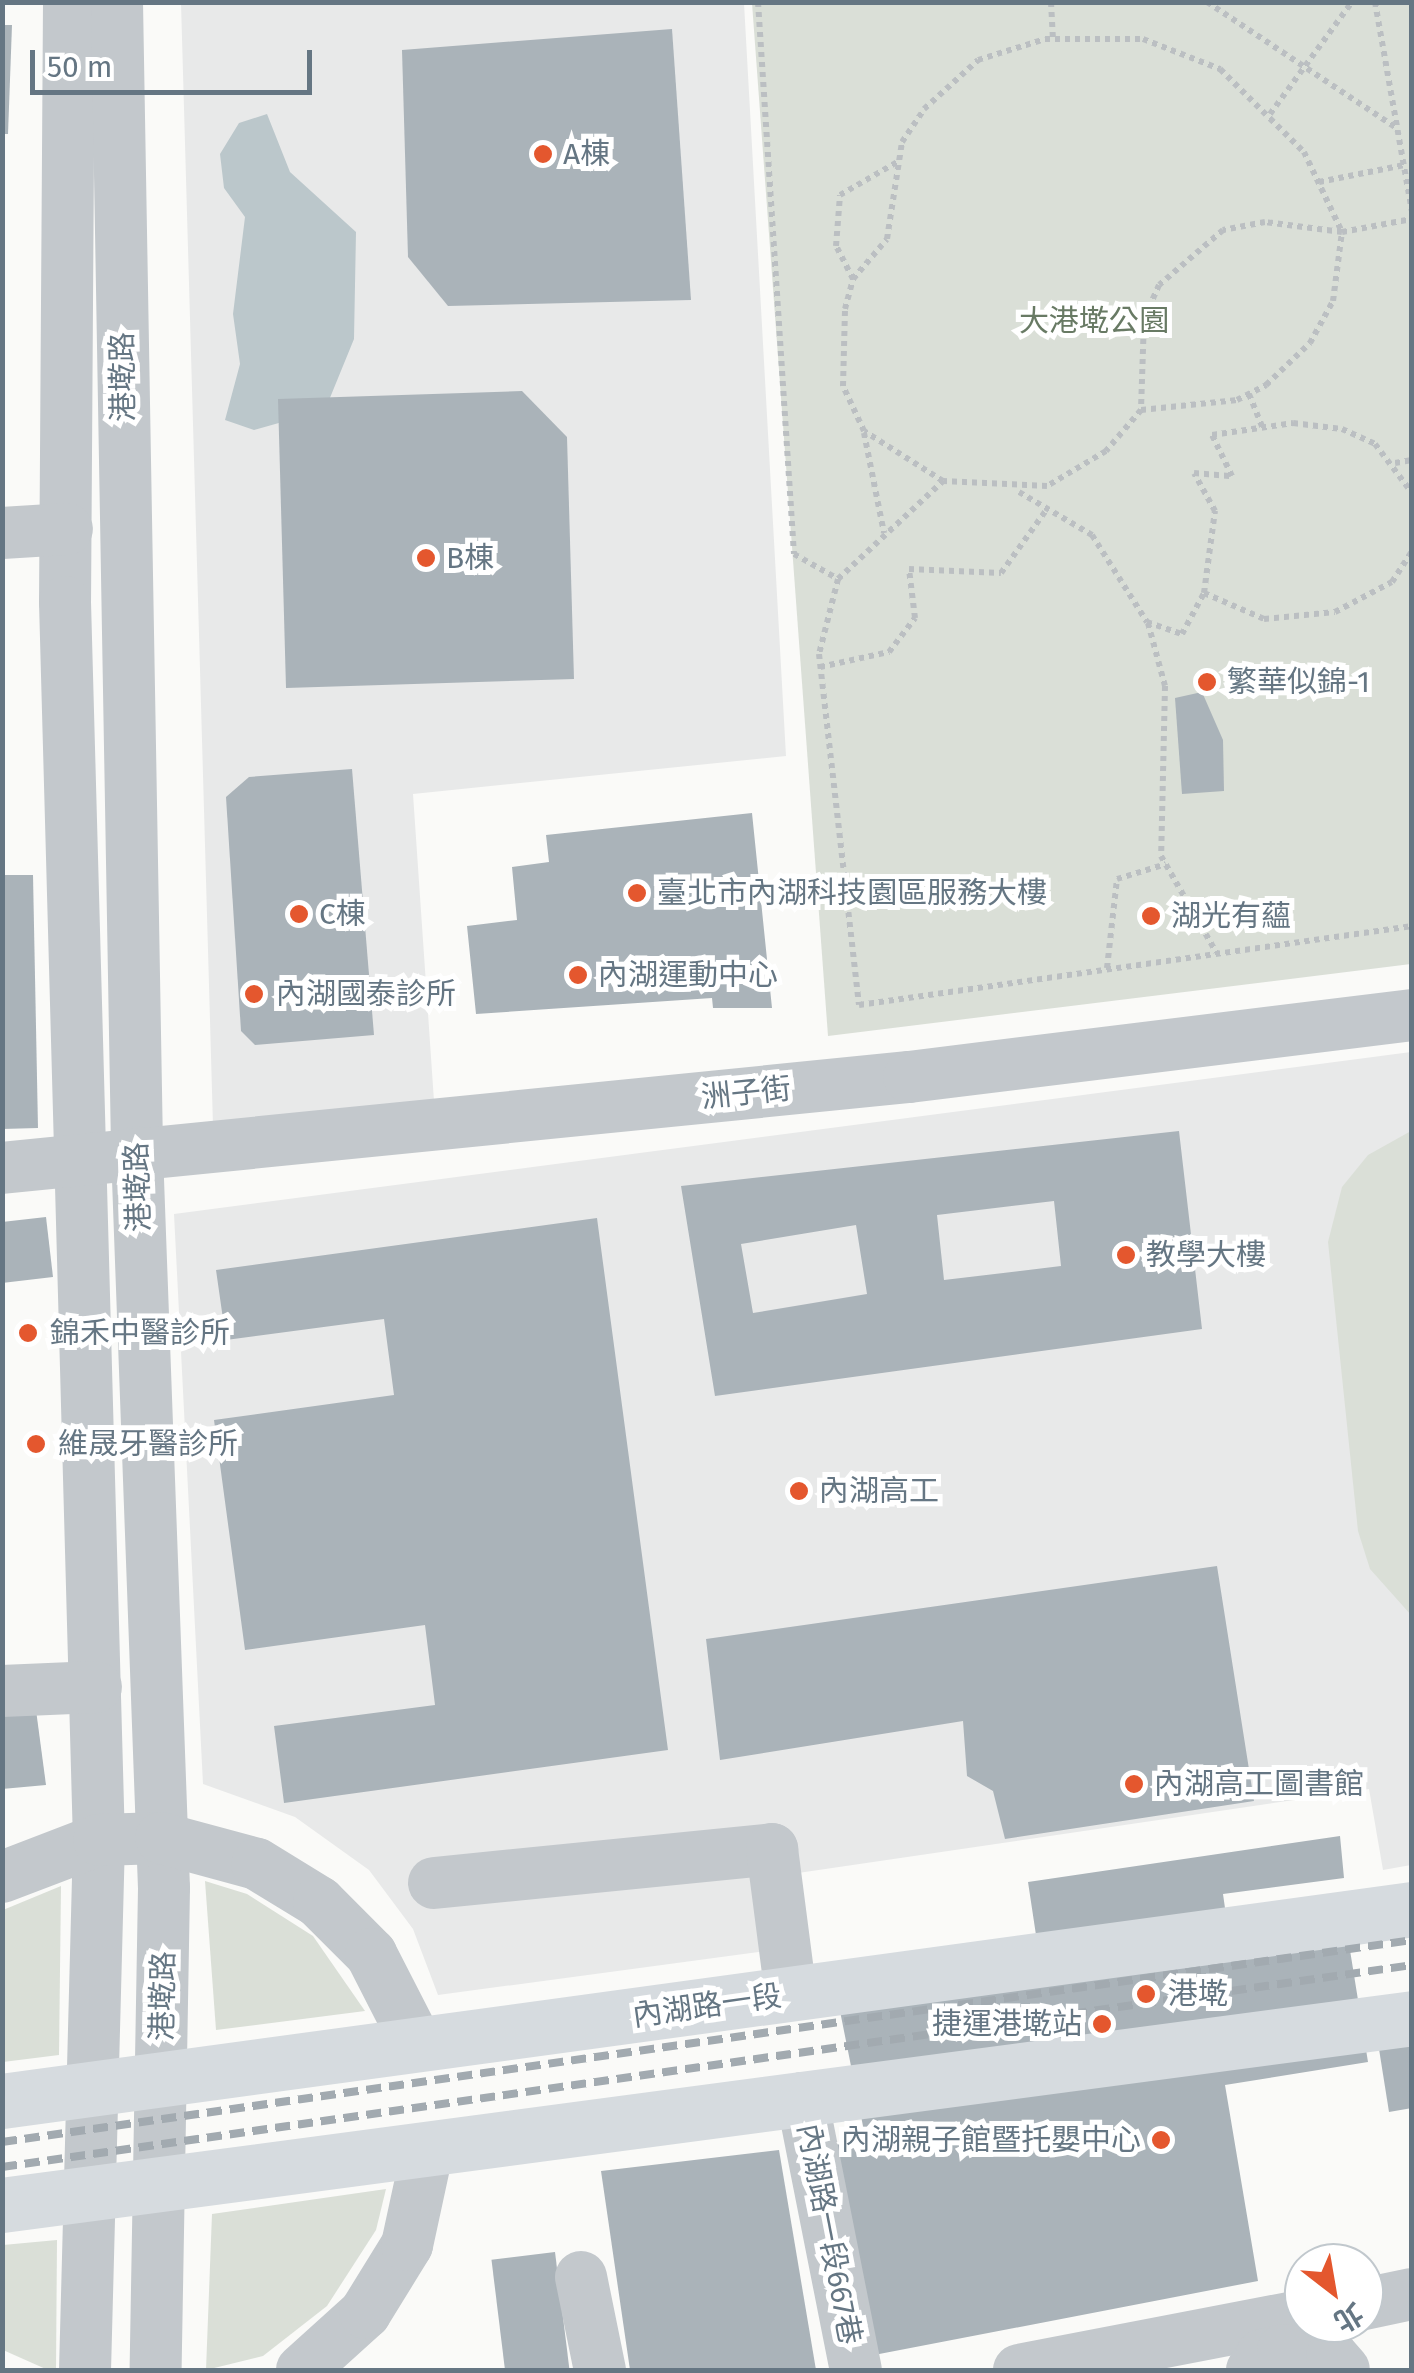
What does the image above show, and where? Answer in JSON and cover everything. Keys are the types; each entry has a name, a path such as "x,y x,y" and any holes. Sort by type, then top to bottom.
{"main road":[{"name":"內湖路一段","path":"2,2101 1412,1909"},
{"path":"2,2204 164,2186 1412,2018"}],"street":[{"name":"港墘路","path":"68,2 67,529 99,1840 94,2194 85,2370"},
{"name":"港墘路","path":"118,2 136,1152 161,1838 160,2080 164,2186 156,2370"},
{"path":"2,532 67,529"},
{"name":"洲子街","path":"2,1168 910,1077 1412,1015"},
{"path":"2,1692 96,1687"},
{"path":"2,1877 99,1840 161,1838 257,1864 319,1902 371,1954 418,2046"},
{"path":"434,1883 772,1850 791,1995"},
{"name":"內湖路一段667巷","path":"802,2098 856,2370"},
{"path":"302,2370 365,2312 407,2245 428,2148"},
{"path":"581,2277 600,2370"},
{"path":"1384,2300 1412,2294"},
{"path":"1019,2370 1284,2319"},
{"path":"1252,2370 1262,2354 1283,2350 1332,2356 1344,2370"}],"path":[{"path":"758,2 794,554 838,579"},
{"path":"1051,2 1053,38"},
{"path":"1208,2 1397,128"},
{"path":"1270,114 1352,2"},
{"path":"1375,2 1412,211"},
{"path":"884,534 864,431 843,386 839,344 854,280 887,239 902,142 950,81 978,60 1053,38 1171,46 1220,69 1270,114 1319,182 1342,232 1339,284 1324,320 1289,365 1249,394 1141,410 1078,470 1018,492"},
{"path":"854,280 836,246 840,194 899,161"},
{"path":"1319,182 1404,165"},
{"path":"1141,410 1144,318 1186,255 1244,222 1342,232 1412,219"},
{"path":"1249,394 1263,428"},
{"path":"1147,622 1182,634 1204,593 1214,510 1194,473 1232,476 1212,435 1263,428 1342,428 1395,463 1412,493"},
{"path":"864,431 943,482 1018,492 1092,535 1147,622 1165,686 1157,824 1166,864 1216,953"},
{"path":"1395,463 1412,460"},
{"path":"943,482 838,579 820,667 859,1005 1412,926"},
{"path":"820,667 889,652 915,618 909,569 1001,572 1047,510"},
{"path":"1204,593 1264,619 1335,612 1392,582 1412,551"},
{"path":"1106,968 1117,880 1166,864"}],"shaded area":[{"path":"181,3 744,3 786,756 413,794 434,1101 213,1126"},
{"path":"267,114 290,172 356,232 354,339 325,410 254,430 225,420 240,364 233,314 245,217 224,188 220,154 239,123"},
{"name":"內湖高工","path":"1411,1052 1411,1865 1383,1870 1369,1789 764,1878 774,1950 438,1995 413,1929 369,1870 295,1817 203,1784 174,1214"}],"green space":[{"name":"大港墘公園","path":"752,3 1411,3 1411,964 828,1036"},
{"path":"1412,1131 1411,1615 1370,1569 1358,1531 1328,1242 1342,1187 1368,1155"},
{"path":"205,1881 247,1894 313,1936 365,2011 216,2030"},
{"path":"61,1886 59,2055 3,2062 3,1910"},
{"path":"386,2189 376,2230 327,2306 263,2356 206,2370 212,2214"},
{"path":"57,2240 56,2370 48,2370 3,2350 3,2245"}],"building":[{"path":"2,25 12,25 8,134 2,134"},
{"name":"A棟","path":"672,29 691,300 448,306 408,257 402,50"},
{"name":"B棟","path":"522,391 567,437 574,679 286,688 278,399"},
{"path":"1202,692 1223,740 1224,791 1182,794 1175,698"},
{"name":"C棟","path":"352,769 374,1035 255,1045 241,1031 226,797 249,777"},
{"name":"臺北市內湖科技園區服務大樓","path":"752,813 772,1008 713,1008 712,998 476,1014 467,926 517,920 512,867 549,862 546,835"},
{"path":"2,875 33,875 38,1128 2,1129"},
{"name":"教學大樓","path":"1179,1131 1202,1329 715,1396 681,1186","holes":["1054,1201 1061,1266 944,1280 937,1215","856,1225 867,1294 753,1313 741,1244"]},
{"path":"46,1217 53,1277 2,1283 2,1222"},
{"path":"597,1218 668,1750 284,1803 274,1726 435,1705 425,1625 245,1650 214,1420 394,1395 384,1319 226,1340 216,1270"},
{"path":"1217,1566 1254,1801 1005,1839 993,1791 967,1776 963,1721 720,1760 706,1639"},
{"path":"2,1710 36,1710 46,1785 2,1789"},
{"path":"1340,1836 1344,1878 1223,1894 1229,1936 1345,1919 1368,2062 1225,2085 1258,2281 874,2355 836,2145 865,2136 835,1986 1039,1955 1028,1882"},
{"path":"1412,2043 1412,2108 1389,2112 1379,2049"},
{"path":"779,2150 816,2370 630,2370 601,2171"},
{"path":"555,2252 569,2370 505,2370 491,2260"}],"railway":[{"path":"2,2142 1412,1940"},
{"path":"2,2167 1412,1965"}],"place":[{"name":"A棟","path":"543,154"},
{"name":"B棟","path":"426,558"},
{"name":"繁華似錦-1","path":"1207,682"},
{"name":"臺北市內湖科技園區服務大樓","path":"637,893"},
{"name":"C棟","path":"299,914"},
{"name":"湖光有蘊","path":"1151,916"},
{"name":"內湖運動中心","path":"578,975"},
{"name":"內湖國泰診所","path":"254,994"},
{"name":"教學大樓","path":"1126,1255"},
{"name":"錦禾中醫診所","path":"28,1333"},
{"name":"維晟牙醫診所","path":"36,1444"},
{"name":"內湖高工","path":"799,1491"},
{"name":"內湖高工圖書館","path":"1134,1784"},
{"name":"港墘","path":"1146,1994"},
{"name":"捷運港墘站","path":"1102,2024"},
{"name":"內湖親子館暨托嬰中心","path":"1161,2140"}]}
